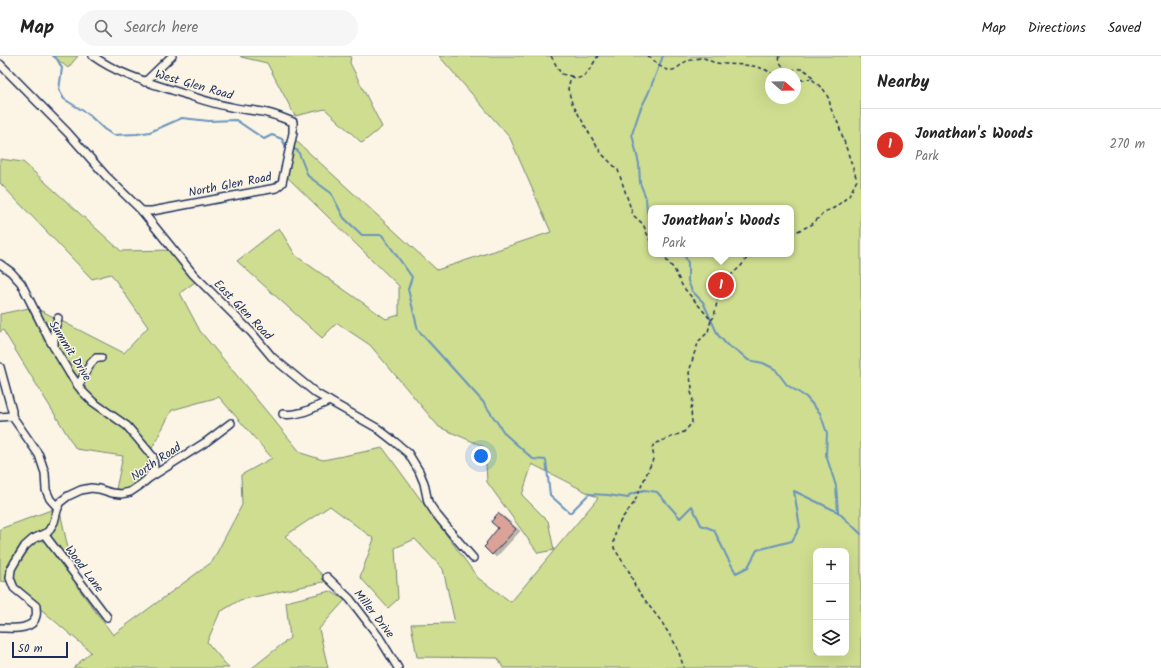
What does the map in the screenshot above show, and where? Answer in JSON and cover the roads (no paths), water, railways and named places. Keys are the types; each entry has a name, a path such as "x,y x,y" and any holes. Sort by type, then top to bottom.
{"street":[{"name":"West Glen Road","path":"93,56 103,63 145,82 206,102 232,108 268,113 293,122"},
{"path":"145,82 172,56"},
{"name":"East Glen Road","path":"0,64 68,133 106,176 142,211 193,274 252,333 272,357 317,394 377,428 408,453 419,471 424,483 428,502 436,514 473,558"},
{"name":"North Glen Road","path":"142,211 152,211 276,188 282,183 293,133 293,122"},
{"name":"Summit Drive","path":"0,264 11,272 21,284 37,318 78,386 93,402 126,426 140,440 153,457 154,468 148,478"},
{"path":"54,347 54,332 58,318"},
{"path":"78,386 80,380 91,363 96,358 101,358"},
{"path":"0,367 1,377 12,411 12,416 39,456 45,473 46,490 50,499 58,508"},
{"path":"283,414 290,415 329,401"},
{"path":"0,417 12,416"},
{"name":"North Road","path":"0,628 25,627 31,624 36,617 36,606 14,588 10,578 15,562 25,546 33,539 48,532 54,522 59,503 68,496 81,490 91,488 121,494 130,492 148,478 206,442 231,423"},
{"name":"Wood Lane","path":"44,534 107,617"},
{"name":"Miller Drive","path":"327,577 350,599 375,632 398,668"}],"waterway":[{"path":"53,56 57,59 62,68 59,90 64,99 88,114 113,135 150,132 182,118 209,121 236,120 264,139 272,135 282,139 285,145"},
{"path":"648,213 646,198 640,183 639,164 632,134 640,110 663,56"},
{"path":"294,149 298,151 308,176 331,193 344,218 362,235 382,235 412,277 408,289 418,330 484,403 505,434 533,459 546,460 550,495 570,513 589,494 628,498 629,495 644,490 657,492 680,518 692,506 701,525 714,530 736,573 748,567 757,550 792,541 800,527 794,491 838,512 861,534"},
{"path":"685,257 688,263 688,281 692,291 703,302 718,335 727,345 739,352 748,360 763,363 775,369 787,385 806,397 820,413 827,433 826,455 836,486 838,512"}],"place":[{"name":"Jonathan's Woods","path":"721,285"}]}
